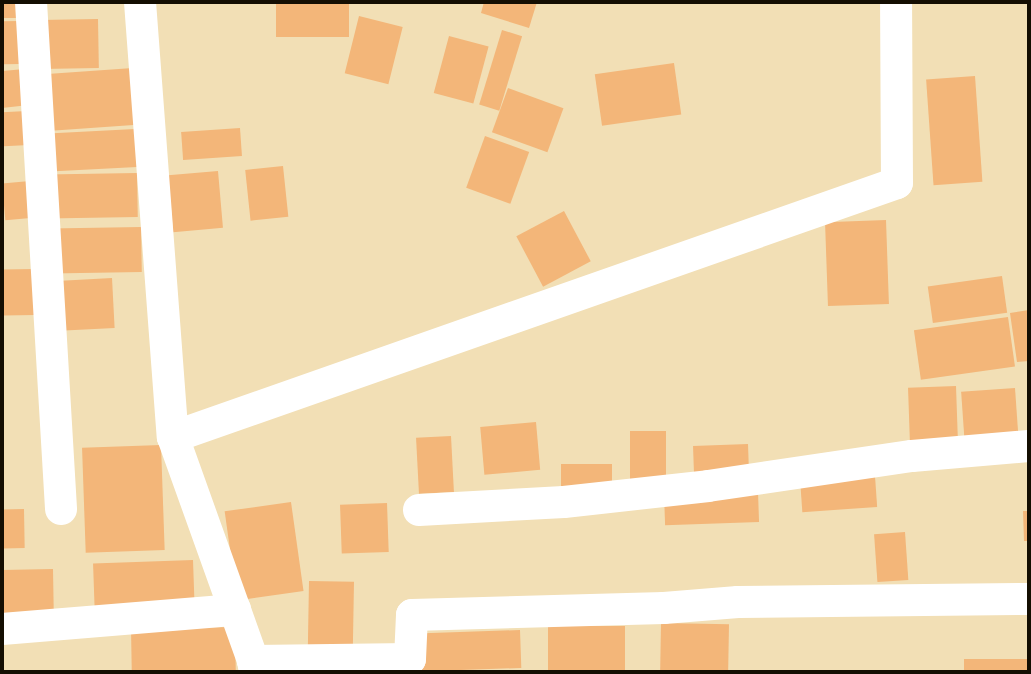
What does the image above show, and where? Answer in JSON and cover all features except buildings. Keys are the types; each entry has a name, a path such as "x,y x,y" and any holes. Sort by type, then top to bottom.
{"street":[{"path":"32,2 61,509"},
{"path":"140,2 173,437 254,666 410,659 412,615 664,608 738,602 1029,599"},
{"path":"173,437 897,183 895,2"},
{"path":"419,510 564,502 708,486 912,456 1029,446"},
{"path":"2,629 235,610"}]}
